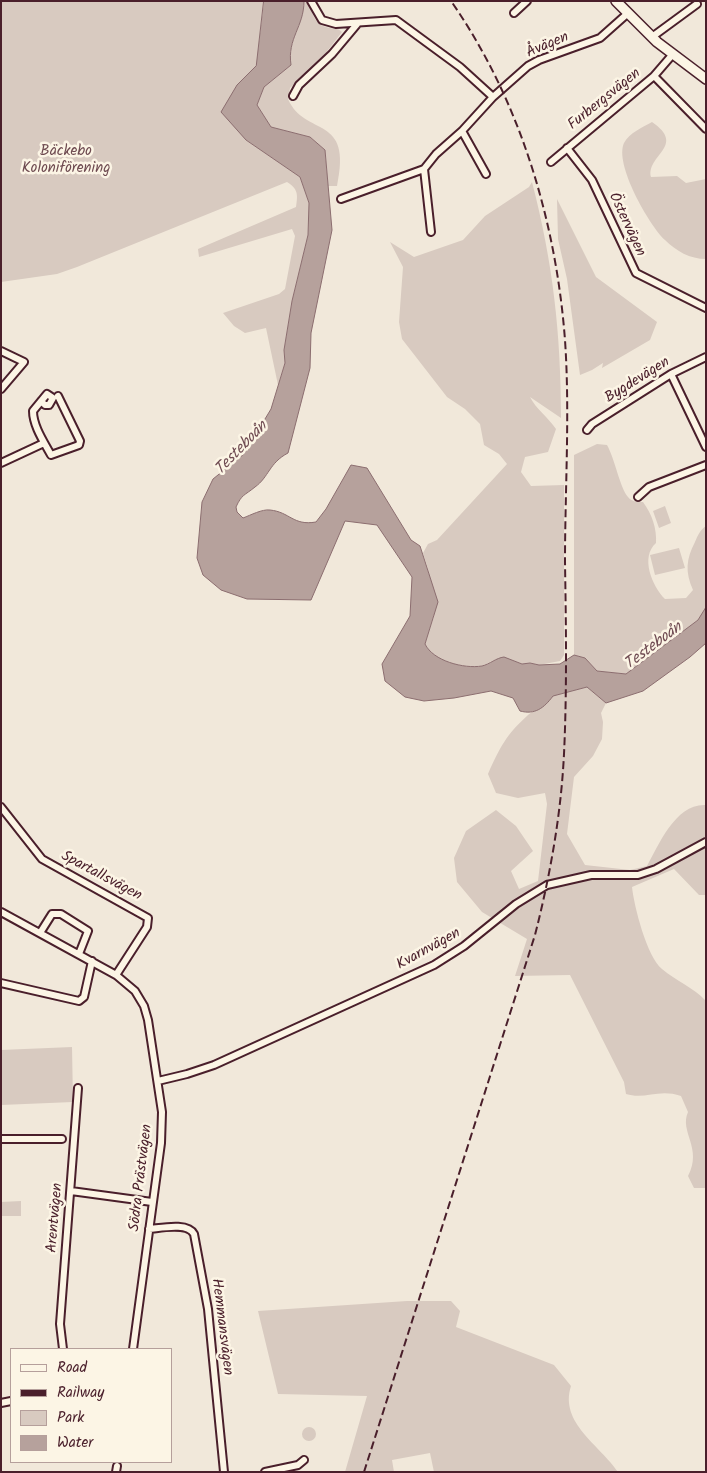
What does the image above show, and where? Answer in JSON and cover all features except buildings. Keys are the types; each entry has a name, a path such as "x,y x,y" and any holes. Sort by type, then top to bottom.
{"street":[{"path":"311,1 322,20 336,24 396,20 460,66 493,97"},
{"path":"514,13 527,1"},
{"path":"616,1 652,37 706,79"},
{"path":"652,37 697,4"},
{"name":"Åvägen","path":"341,199 424,169 436,154 462,131 493,97 528,66 539,60 600,38 627,14"},
{"path":"292,96 299,85 332,54 358,23"},
{"name":"Furbergsvägen","path":"551,162 654,76 673,54"},
{"path":"654,76 706,128"},
{"path":"462,131 486,174"},
{"name":"Östervägen","path":"567,148 592,180 636,273 706,308"},
{"path":"424,169 431,232"},
{"path":"1,351 27,363 1,389"},
{"name":"Bygdevägen","path":"587,430 592,424 671,374 706,357"},
{"path":"671,374 706,447"},
{"path":"41,401 33,411 33,418 51,455 79,445 80,441 58,396"},
{"path":"1,463 44,443"},
{"path":"638,497 649,487 706,465"},
{"name":"Spartallsvägen","path":"1,807 42,859 148,918 147,926 116,975"},
{"name":"Kvarnvägen","path":"158,1080 187,1074 222,1061 434,965 464,946 516,904 546,885 591,875 638,875 656,870 706,842"},
{"name":"Södra Prästvägen","path":"1,912 116,975 131,987 144,1006 151,1031 162,1112 161,1143 133,1348"},
{"path":"40,933 53,913 69,919 89,933 79,954"},
{"path":"1,983 79,1001 84,997 92,962"},
{"name":"Arentvägen","path":"63,1348 60,1324 78,1088"},
{"path":"1,1139 62,1139"},
{"path":"71,1191 152,1202"},
{"name":"Hemmansvägen","path":"149,1229 185,1227 191,1229 194,1234 208,1309 224,1472"},
{"path":"266,1472 298,1465 304,1460"}],"green space":[{"name":"Bäckebo Koloniförening","path":"1,1 264,1 256,66 237,85 246,140 300,177 309,203 308,235 292,301 284,350 285,363 278,385 266,328 245,333 234,326 223,313 279,294 285,289 295,236 292,229 199,257 198,249 296,207 296,192 287,182 57,274 1,282"},
{"path":"304,1 309,1 314,17 319,23 342,32 322,58 290,88 288,99 296,111 305,119 325,130 333,137 338,147 340,163 337,186 328,186 325,150 310,137 271,127 257,105 264,87 291,65 291,48 301,18"},
{"path":"652,122 662,130 666,138 666,144 654,162 651,169 651,177 677,176 686,183 706,179 706,259 694,258 684,254 665,240 642,208 628,179 622,153 624,143 633,133"},
{"path":"532,182 545,241 554,299 561,387 561,418 530,397 556,429 548,452 525,457 521,472 531,486 564,485 564,655 560,661 539,665 522,664 504,659 481,666 457,665 435,655 425,644 434,616 428,569 423,553 428,544 437,540 507,464 499,454 484,445 480,424 465,409 447,397 402,339 399,322 403,267 390,242 414,257 463,240 485,216 529,187"},
{"path":"557,199 596,277 657,322 650,340 602,368 603,363 580,375 567,279 558,239"},
{"path":"597,444 607,445 625,493 631,500 643,502 651,517 656,532 656,543 651,549 648,563 652,579 665,599 686,598 693,590 688,571 688,560 698,535 706,526 706,607 698,620 626,674 597,671 585,658 574,655 574,455"},
{"path":"665,506 671,523 659,528 653,511"},
{"path":"679,548 685,568 655,575 650,555"},
{"path":"587,687 606,703 601,713 603,722 602,739 593,756 574,777 567,834 585,865 630,870 647,866 663,837 677,818 695,806 706,805 706,895 699,895 674,869 632,887 642,931 656,963 706,1001 706,1188 694,1188 688,1176 693,1157 686,1126 688,1112 681,1096 666,1093 640,1096 626,1094 624,1082 570,975 515,976 527,939 482,912 457,882 454,858 466,831 496,810 516,826 533,851 511,871 519,889 538,881 547,804 545,793 518,798 496,793 488,774 504,742 528,715 552,696"},
{"path":"72,1047 73,1102 1,1105 1,1050"},
{"path":"21,1201 21,1216 1,1216 1,1202"},
{"path":"407,1301 451,1301 460,1311 456,1327 554,1365 571,1386 569,1399 571,1411 576,1422 583,1433 618,1472 434,1472 430,1453 392,1460 394,1472 345,1472 367,1396 278,1394 258,1311"},
{"path":"306,1427 312,1427 316,1434 312,1441 306,1441 302,1437 302,1431"}],"water":[{"path":"264,1 304,1 301,18 291,47 291,65 264,87 257,105 271,127 310,137 325,150 332,230 311,333 310,368 288,453 277,461 260,483 242,497 236,507 237,512 243,518 260,511 270,510 277,511 302,522 316,522 326,509 351,465 367,468 411,540 420,546 438,602 425,644 435,655 458,665 482,666 504,657 522,664 560,664 574,655 585,658 597,671 626,674 698,620 706,607 706,643 643,691 606,703 587,687 553,696 539,710 530,712 520,711 513,698 491,691 424,701 405,697 385,681 382,664 410,616 412,577 377,525 345,521 311,600 247,599 221,590 203,575 197,558 202,502 213,479 244,454 271,409 285,363 284,350 292,301 308,235 309,203 300,177 246,140 221,112 237,85 256,66"}],"railway":[{"path":"364,1472 535,935 554,845 564,754 567,395 565,340 560,295 543,207 515,120 497,79 451,1"}],"water label":[{"name":"Testeboån","path":"242,449"},
{"name":"Testeboån","path":"654,647"}]}
